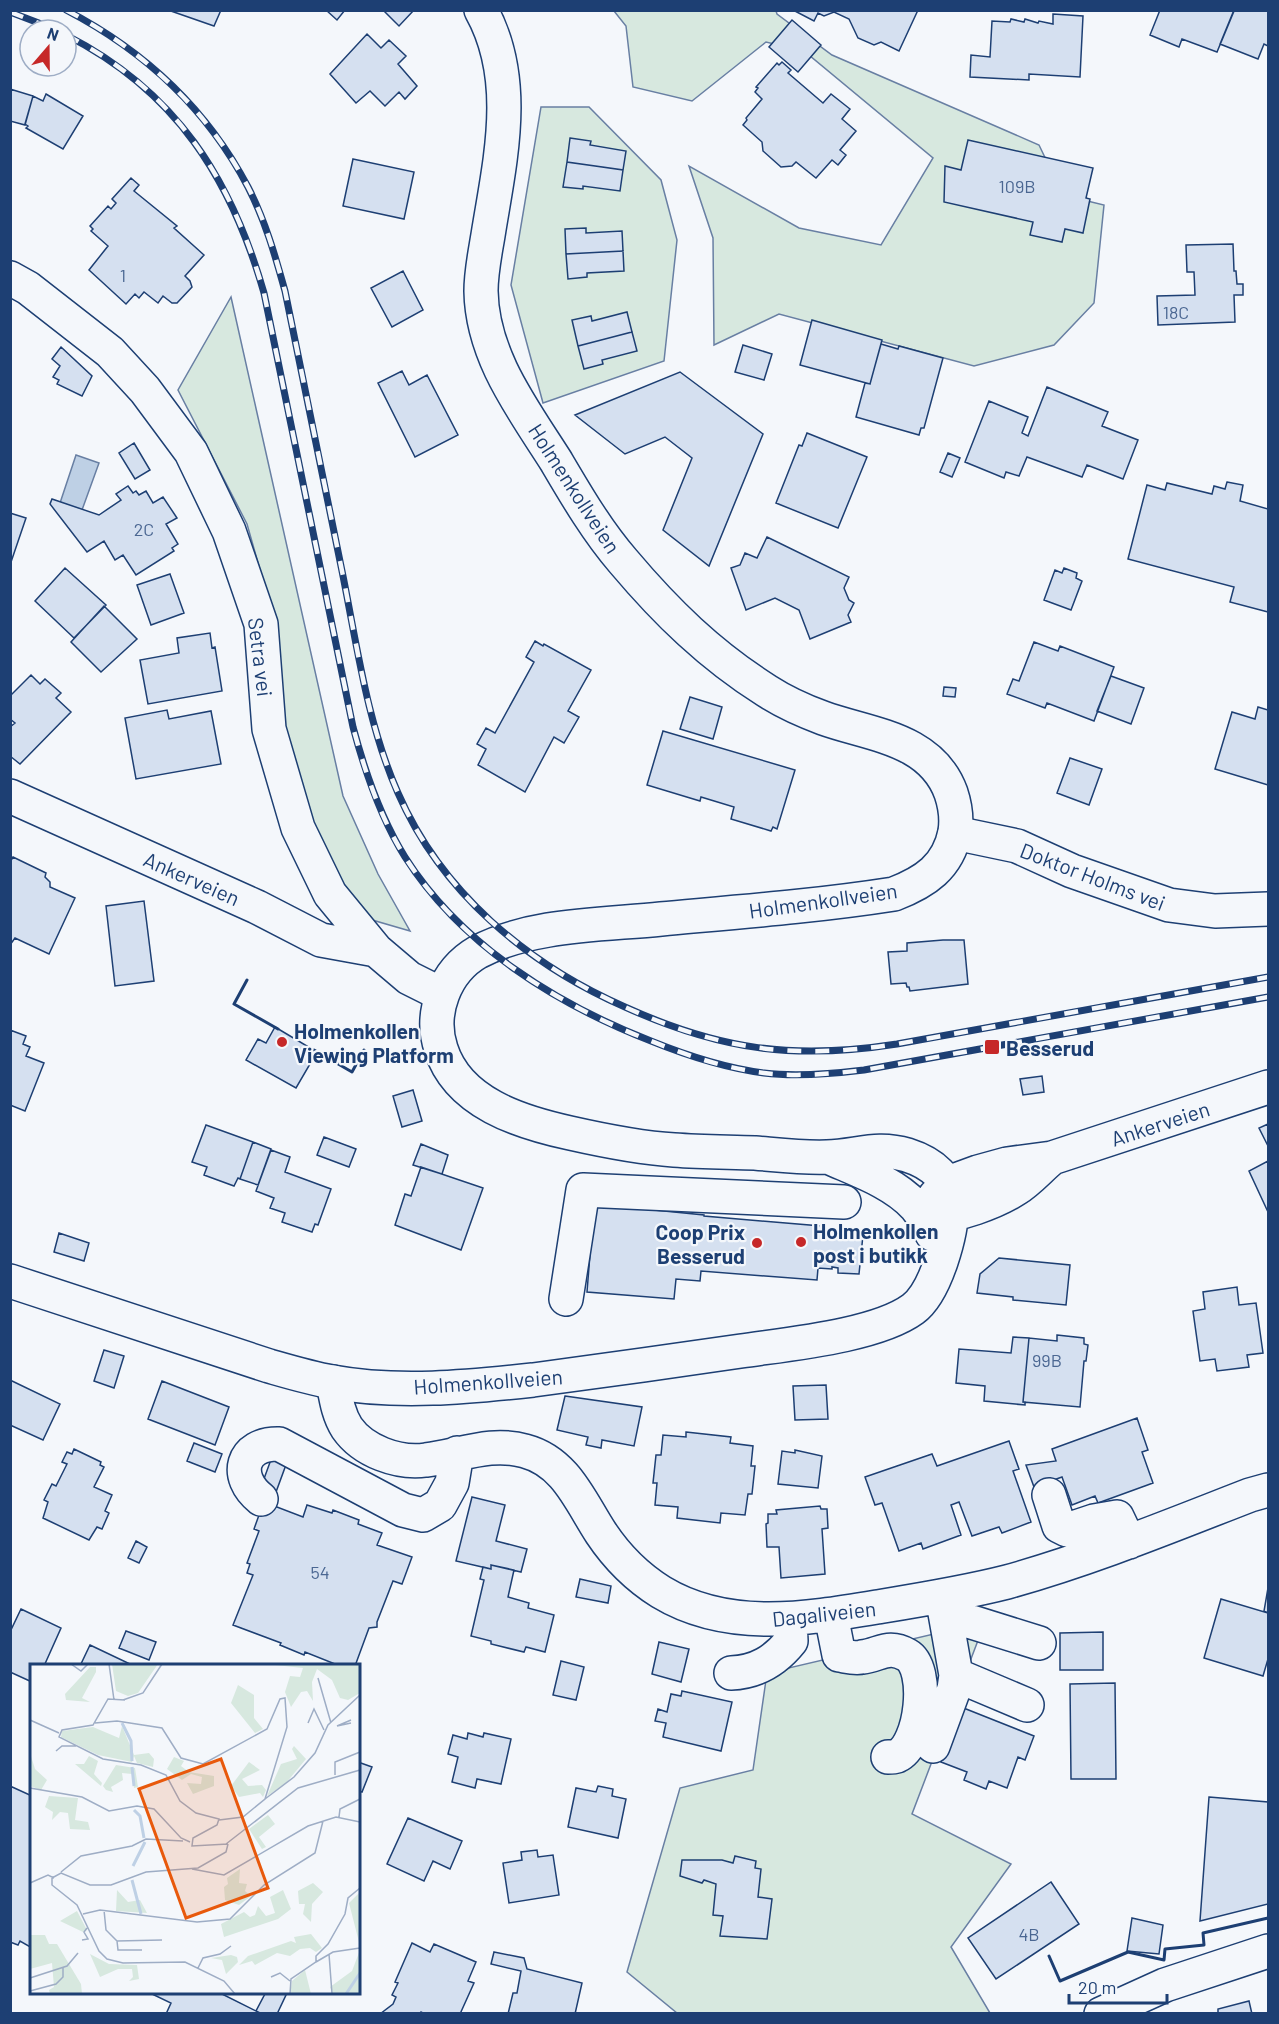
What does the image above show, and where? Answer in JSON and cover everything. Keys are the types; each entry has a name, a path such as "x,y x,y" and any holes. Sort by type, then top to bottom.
{"main road":[{"name":"Holmenkollveien","path":"10,1281 269,1366 333,1382 413,1388 485,1385 585,1373 835,1336 889,1322 915,1308 926,1297 932,1286 949,1232 941,1204 913,1204 886,1185 828,1157 671,1150 568,1133 497,1111 469,1092 446,1064 436,1026 441,994 456,970 474,954 518,937 582,926 659,920 894,894 920,884 944,858 955,833 956,810 948,785 925,756 896,740 825,718 777,697 721,659 673,618 620,558 575,493 507,382 494,354 482,310 483,263 501,160 505,93 503,70 490,26 481,10"},
{"name":"Setra vei","path":"10,278 28,288 110,352 145,390 191,452 229,531 261,624 269,729 298,828 330,894 376,950 409,978 441,994"},
{"name":"Ankerveien","path":"10,796 257,907 321,940 376,950"},
{"name":"Doktor Holms vei","path":"955,833 1017,846 1072,871 1169,905 1215,911 1269,909"},
{"name":"Ankerveien","path":"941,1204 986,1203 1017,1189 1052,1158 1269,1087"},
{"path":"746,1198 745,1176 751,1153"},
{"path":"566,1299 583,1190 844,1202"},
{"name":"Dagaliveien","path":"333,1382 338,1408 345,1426 356,1439 379,1453 400,1459 424,1461 492,1447 510,1447 545,1459 560,1470 579,1494 602,1534 626,1564 645,1582 688,1605 718,1614 748,1619 790,1620 944,1605 1007,1581 1129,1542 1269,1490"},
{"path":"261,1499 251,1491 244,1479 244,1469 247,1456 256,1448 268,1444 279,1444 403,1510 423,1515 440,1505 452,1483 458,1454"},
{"path":"1049,1495 1059,1526 1067,1530 1094,1521 1117,1517 1129,1542"},
{"path":"944,1605 1039,1643"},
{"path":"933,1746 954,1689 956,1675 944,1605"},
{"path":"831,1615 839,1655 862,1658 892,1649 909,1656 917,1666 920,1690 919,1718 909,1743 899,1755 888,1757"},
{"path":"731,1673 748,1672 764,1666 775,1658 791,1641 790,1620"},
{"path":"956,1675 1027,1705"},
{"path":"1101,2013 1165,1984 1269,1951"}],"shaded area":[{"path":"614,11 776,11 832,55 1039,145 1063,195 1104,205 1094,303 1054,345 974,366 779,314 714,345 713,238 689,166 799,228 881,245 933,158 804,51 766,42 692,101 633,87 626,26"},
{"path":"541,107 589,107 661,180 677,240 664,361 543,403 511,285"},
{"path":"231,297 343,796 378,874 410,931 362,917 308,820 284,721 275,623 247,524 178,390"},
{"path":"985,1622 912,1814 1011,1864 951,1947 990,2013 677,2013 627,1972 680,1788 753,1770 767,1673"}],"water":[{"path":"76,455 99,463 82,510 60,503"}],"building":[{"path":"168,10 221,10 214,26"},
{"path":"326,10 345,10 337,20"},
{"path":"383,10 414,10 399,26"},
{"path":"793,10 918,10 899,51 881,42 874,45 858,38 849,19 834,12 824,16 818,13 814,21"},
{"path":"1160,10 1234,11 1217,52 1182,39 1179,47 1150,35"},
{"path":"1234,10 1268,10 1268,46 1264,44 1258,59 1220,44"},
{"path":"1053,14 1083,16 1080,77 1029,74 1029,80 970,77 971,55 990,57 992,21 1010,22 1011,19 1024,22 1025,19 1053,24"},
{"path":"792,20 821,45 798,72 769,47"},
{"path":"367,34 381,48 389,40 406,56 398,64 417,86 405,99 399,92 385,106 370,91 356,103 330,74"},
{"path":"782,62 791,70 788,73 823,103 831,94 850,109 842,119 856,131 840,150 846,155 838,165 832,160 816,178 796,162 792,166 781,167 763,151 762,142 743,125 762,99 755,92 758,88 756,87 777,63 779,65"},
{"path":"10,89 33,96 25,125 10,121"},
{"path":"46,94 83,116 63,149 26,128 28,126 25,124 33,96 43,101"},
{"path":"570,138 591,141 590,145 626,151 623,170 567,162"},
{"path":"968,140 1093,168 1086,198 1090,199 1083,233 1065,229 1062,242 1030,235 1033,222 944,202 945,166 961,170"},
{"path":"353,159 414,172 404,219 343,206"},
{"path":"567,162 623,170 620,191 583,186 583,189 563,187"},
{"path":"131,178 139,185 134,191 177,226 174,228 204,255 185,276 192,287 177,303 172,303 163,296 158,303 144,292 139,298 135,294 126,304 89,270 108,246 91,231 93,229 90,226 108,206 111,209 116,203 112,199"},
{"path":"586,228 586,233 622,231 623,251 566,254 565,229"},
{"path":"1233,244 1237,284 1243,284 1243,295 1234,295 1235,322 1158,325 1157,296 1195,295 1194,272 1187,272 1186,245"},
{"path":"623,251 624,271 587,273 587,277 568,279 566,254"},
{"path":"403,271 423,310 392,327 371,288"},
{"path":"627,312 632,332 578,346 572,320 591,316 592,321"},
{"path":"812,320 882,340 870,384 800,365"},
{"path":"632,332 637,351 602,360 603,364 584,369 578,346"},
{"path":"881,344 898,349 899,346 943,358 924,428 921,428 919,435 856,417 865,383 870,384"},
{"path":"743,345 772,354 764,380 735,372"},
{"path":"61,347 92,376 82,396 57,384 59,380 53,377 60,366 52,359"},
{"path":"402,371 409,385 427,375 458,435 415,457 378,383"},
{"path":"680,372 763,434 709,566 663,530 692,458 665,437 625,454 575,415"},
{"path":"1047,387 1108,412 1102,426 1138,440 1123,479 1087,465 1082,477 1027,457 1019,476 1006,472 1004,478 965,462 989,401 1028,417 1022,433 1028,436"},
{"path":"807,433 867,457 838,528 776,503 799,445 802,446"},
{"path":"134,443 150,470 135,479 119,453"},
{"path":"948,453 960,458 952,477 940,472"},
{"path":"1227,482 1243,485 1240,501 1268,509 1268,612 1230,602 1234,587 1128,559 1147,485 1165,490 1167,483 1212,494 1214,486 1225,489"},
{"path":"128,486 133,493 136,491 139,495 146,491 153,503 163,497 177,518 166,524 178,544 172,548 174,551 136,575 123,555 115,560 104,541 87,552 50,504 52,499 99,515 121,500 116,494"},
{"path":"10,513 26,518 10,565"},
{"path":"767,537 849,577 844,588 849,600 854,603 848,615 851,622 810,639 799,610 775,598 746,610 731,568 740,565 745,553 757,558"},
{"path":"65,568 106,605 74,638 35,601"},
{"path":"1064,568 1077,573 1076,578 1082,581 1071,610 1044,600 1055,570 1062,573"},
{"path":"170,574 184,613 151,625 137,585"},
{"path":"104,606 137,639 101,672 71,642"},
{"path":"210,633 212,648 215,647 222,691 148,704 140,660 179,653 177,638"},
{"path":"535,641 591,670 568,711 579,717 564,743 554,737 525,792 478,765 486,749 477,744 486,728 495,733 534,662 526,657"},
{"path":"1034,642 1058,651 1060,646 1114,667 1094,721 1047,703 1045,708 1007,694 1013,679 1019,681"},
{"path":"31,675 40,684 45,679 61,693 56,698 71,712 20,764 10,756 10,727 15,723 10,719 10,696"},
{"path":"1111,676 1144,688 1131,724 1097,711"},
{"path":"944,687 956,688 955,697 943,696"},
{"path":"690,697 722,707 713,739 680,729"},
{"path":"1258,707 1268,710 1268,785 1215,769 1232,712 1255,719"},
{"path":"167,710 169,719 211,711 221,764 136,779 125,718"},
{"path":"663,731 795,770 777,829 773,827 771,831 731,819 734,807 701,797 700,801 647,785"},
{"path":"1070,758 1102,769 1089,805 1057,793"},
{"path":"13,857 46,873 45,877 50,882 50,887 75,898 49,954 15,938 10,945 10,862"},
{"path":"144,901 154,981 115,986 106,906"},
{"path":"964,940 968,984 910,991 906,983 891,984 888,952 907,951 907,943"},
{"path":"275,1027 317,1052 296,1088 246,1060 258,1039 266,1043"},
{"path":"10,1030 26,1036 23,1044 30,1047 26,1056 44,1063 25,1111 10,1105"},
{"path":"1042,1076 1044,1092 1023,1095 1020,1079"},
{"path":"413,1090 422,1121 402,1127 393,1096"},
{"path":"1268,1124 1268,1146 1259,1128"},
{"path":"206,1125 253,1142 240,1179 238,1178 234,1186 204,1175 207,1167 192,1162"},
{"path":"324,1137 356,1149 349,1167 317,1155"},
{"path":"253,1142 271,1149 258,1185 240,1179"},
{"path":"421,1144 448,1155 442,1174 413,1165"},
{"path":"271,1150 290,1157 285,1172 331,1189 318,1225 315,1224 312,1232 282,1222 285,1213 270,1208 274,1198 256,1191"},
{"path":"1268,1161 1268,1212 1249,1171"},
{"path":"421,1167 483,1188 461,1250 395,1225 405,1194 411,1196"},
{"path":"594,1204 821,1226 821,1232 863,1235 859,1274 838,1273 838,1268 832,1267 832,1269 818,1268 817,1280 701,1271 700,1281 676,1279 674,1299 587,1292"},
{"path":"59,1233 89,1243 84,1261 54,1252"},
{"path":"999,1258 1070,1265 1066,1305 1013,1300 1013,1297 977,1293 980,1274"},
{"path":"1237,1287 1239,1305 1256,1303 1263,1353 1247,1355 1249,1367 1217,1371 1215,1359 1200,1361 1193,1311 1205,1309 1203,1292"},
{"path":"1057,1335 1084,1338 1084,1344 1088,1345 1086,1361 1084,1361 1080,1407 1023,1402 1029,1338 1057,1341"},
{"path":"1013,1337 1029,1338 1023,1402 1025,1405 984,1401 985,1386 956,1383 959,1349 1011,1353"},
{"path":"104,1350 124,1356 114,1388 94,1381"},
{"path":"10,1380 60,1404 43,1440 10,1425"},
{"path":"162,1381 229,1407 215,1445 148,1419"},
{"path":"826,1385 828,1419 795,1420 793,1386"},
{"path":"565,1396 642,1407 634,1446 602,1440 601,1448 586,1445 588,1437 557,1430"},
{"path":"1137,1418 1148,1450 1142,1452 1153,1483 1098,1503 1095,1496 1072,1505 1062,1477 1034,1487 1026,1465 1056,1461 1052,1449"},
{"path":"686,1432 731,1437 730,1443 753,1446 751,1466 755,1466 752,1494 748,1494 745,1515 721,1513 720,1523 677,1518 678,1507 655,1505 657,1483 653,1483 656,1455 661,1455 663,1435 686,1437"},
{"path":"1009,1441 1019,1469 1013,1471 1031,1522 1002,1533 999,1527 972,1536 959,1502 951,1505 961,1535 923,1549 921,1543 899,1551 882,1503 875,1505 865,1477 932,1454 937,1466"},
{"path":"194,1443 222,1454 215,1472 187,1461"},
{"path":"74,1449 101,1462 100,1465 104,1467 94,1487 112,1495 105,1511 109,1513 102,1529 97,1527 89,1540 43,1518 48,1502 44,1500 52,1484 56,1486 67,1464 62,1462 67,1452 72,1454"},
{"path":"795,1450 822,1456 818,1488 778,1484 782,1451 795,1453"},
{"path":"273,1454 287,1462 276,1492 261,1487"},
{"path":"268,1490 269,1504 303,1517 307,1505 332,1513 333,1510 359,1520 358,1524 382,1533 377,1545 412,1557 402,1584 393,1581 377,1627 369,1628 356,1664 335,1664 305,1652 304,1655 280,1645 281,1643 233,1625 253,1575 247,1573 250,1564 247,1563 259,1531 254,1529"},
{"path":"472,1497 505,1505 496,1541 527,1549 521,1572 491,1565 491,1569 456,1561"},
{"path":"820,1506 821,1509 827,1509 828,1528 822,1529 825,1574 781,1578 779,1547 767,1547 768,1514 777,1514 776,1510"},
{"path":"136,1541 147,1547 139,1563 128,1558"},
{"path":"491,1565 514,1570 508,1597 529,1603 528,1608 554,1615 545,1652 526,1647 524,1652 491,1644 491,1641 471,1636 484,1580 480,1579 483,1567 491,1569"},
{"path":"580,1579 611,1586 608,1603 576,1597"},
{"path":"1268,1588 1268,1613 1264,1611"},
{"path":"1221,1599 1268,1613 1268,1659 1263,1676 1204,1658"},
{"path":"21,1609 61,1628 45,1664 30,1664 30,1681 10,1672 10,1632"},
{"path":"126,1631 156,1642 149,1660 119,1648"},
{"path":"1103,1632 1103,1670 1060,1670 1060,1633"},
{"path":"659,1642 689,1649 681,1682 652,1674"},
{"path":"90,1645 130,1664 81,1664"},
{"path":"561,1661 584,1667 576,1700 553,1695"},
{"path":"1115,1683 1116,1779 1071,1779 1070,1684"},
{"path":"682,1691 732,1702 721,1751 663,1737 666,1723 655,1721 658,1709 667,1712 671,1694 681,1696"},
{"path":"956,1705 1034,1736 1025,1760 1018,1757 1007,1788 989,1781 986,1789 964,1780 967,1772 941,1762 957,1722"},
{"path":"468,1733 483,1737 484,1733 511,1739 501,1784 477,1779 475,1788 452,1782 458,1757 448,1754 453,1735 467,1739"},
{"path":"360,1763 372,1767 362,1792 360,1792"},
{"path":"10,1786 30,1795 30,1947 20,1941 18,1945 10,1942"},
{"path":"598,1786 613,1789 612,1796 626,1799 618,1838 568,1827 576,1788 596,1792"},
{"path":"1209,1797 1268,1802 1268,1904 1200,1921"},
{"path":"408,1818 462,1841 450,1869 433,1861 424,1881 387,1864"},
{"path":"537,1850 538,1857 553,1855 559,1895 509,1903 503,1863 522,1860 521,1852"},
{"path":"735,1856 756,1861 755,1868 761,1869 758,1897 772,1899 767,1939 720,1936 723,1916 713,1915 716,1884 704,1880 702,1883 680,1876 682,1860 722,1860 733,1863"},
{"path":"1051,1882 1079,1924 996,1979 968,1938"},
{"path":"1132,1918 1163,1925 1159,1954 1127,1951"},
{"path":"412,1943 430,1952 434,1944 476,1962 468,1981 474,1983 460,2014 421,2012 420,2014 380,2014 393,2004 396,1997 392,1995 398,1983 395,1982"},
{"path":"494,1952 524,1958 527,1969 582,1983 575,2014 508,2014 513,1993 517,1993 521,1971 491,1964"},
{"path":"152,1994 222,1994 262,2014 166,2014 171,2003"},
{"path":"265,1994 286,1995 277,2014 262,2014 256,2011"},
{"path":"1249,2001 1252,2014 1218,2014 1218,2009"}],"railway":[{"path":"66,10 94,26 147,63 193,107 232,159 254,199 265,225 285,291 364,684 387,766 416,829 438,862 463,893 521,946 589,990 660,1022 726,1042 791,1051 860,1049 897,1044 1268,977"},
{"path":"10,12 26,18"},
{"path":"78,42 105,57 139,83 168,111 194,142 235,212 251,251 264,293 353,727 368,777 388,826 405,857 428,889 482,944 546,990 615,1026 707,1061 749,1071 789,1075 864,1070 1268,997"}],"wall":[{"path":"247,980 234,1004 278,1029"},
{"path":"314,1050 352,1072 364,1050"},
{"path":"1049,1956 1060,1981 1128,1952 1164,1960 1165,1949 1204,1945 1203,1933 1268,1918"}],"place":[{"name":"Holmenkollen Viewing Platform","path":"282,1042"},
{"name":"Besserud","path":"992,1047"},
{"name":"Holmenkollen post i butikk","path":"801,1242"},
{"name":"Coop Prix Besserud","path":"757,1243"}]}
